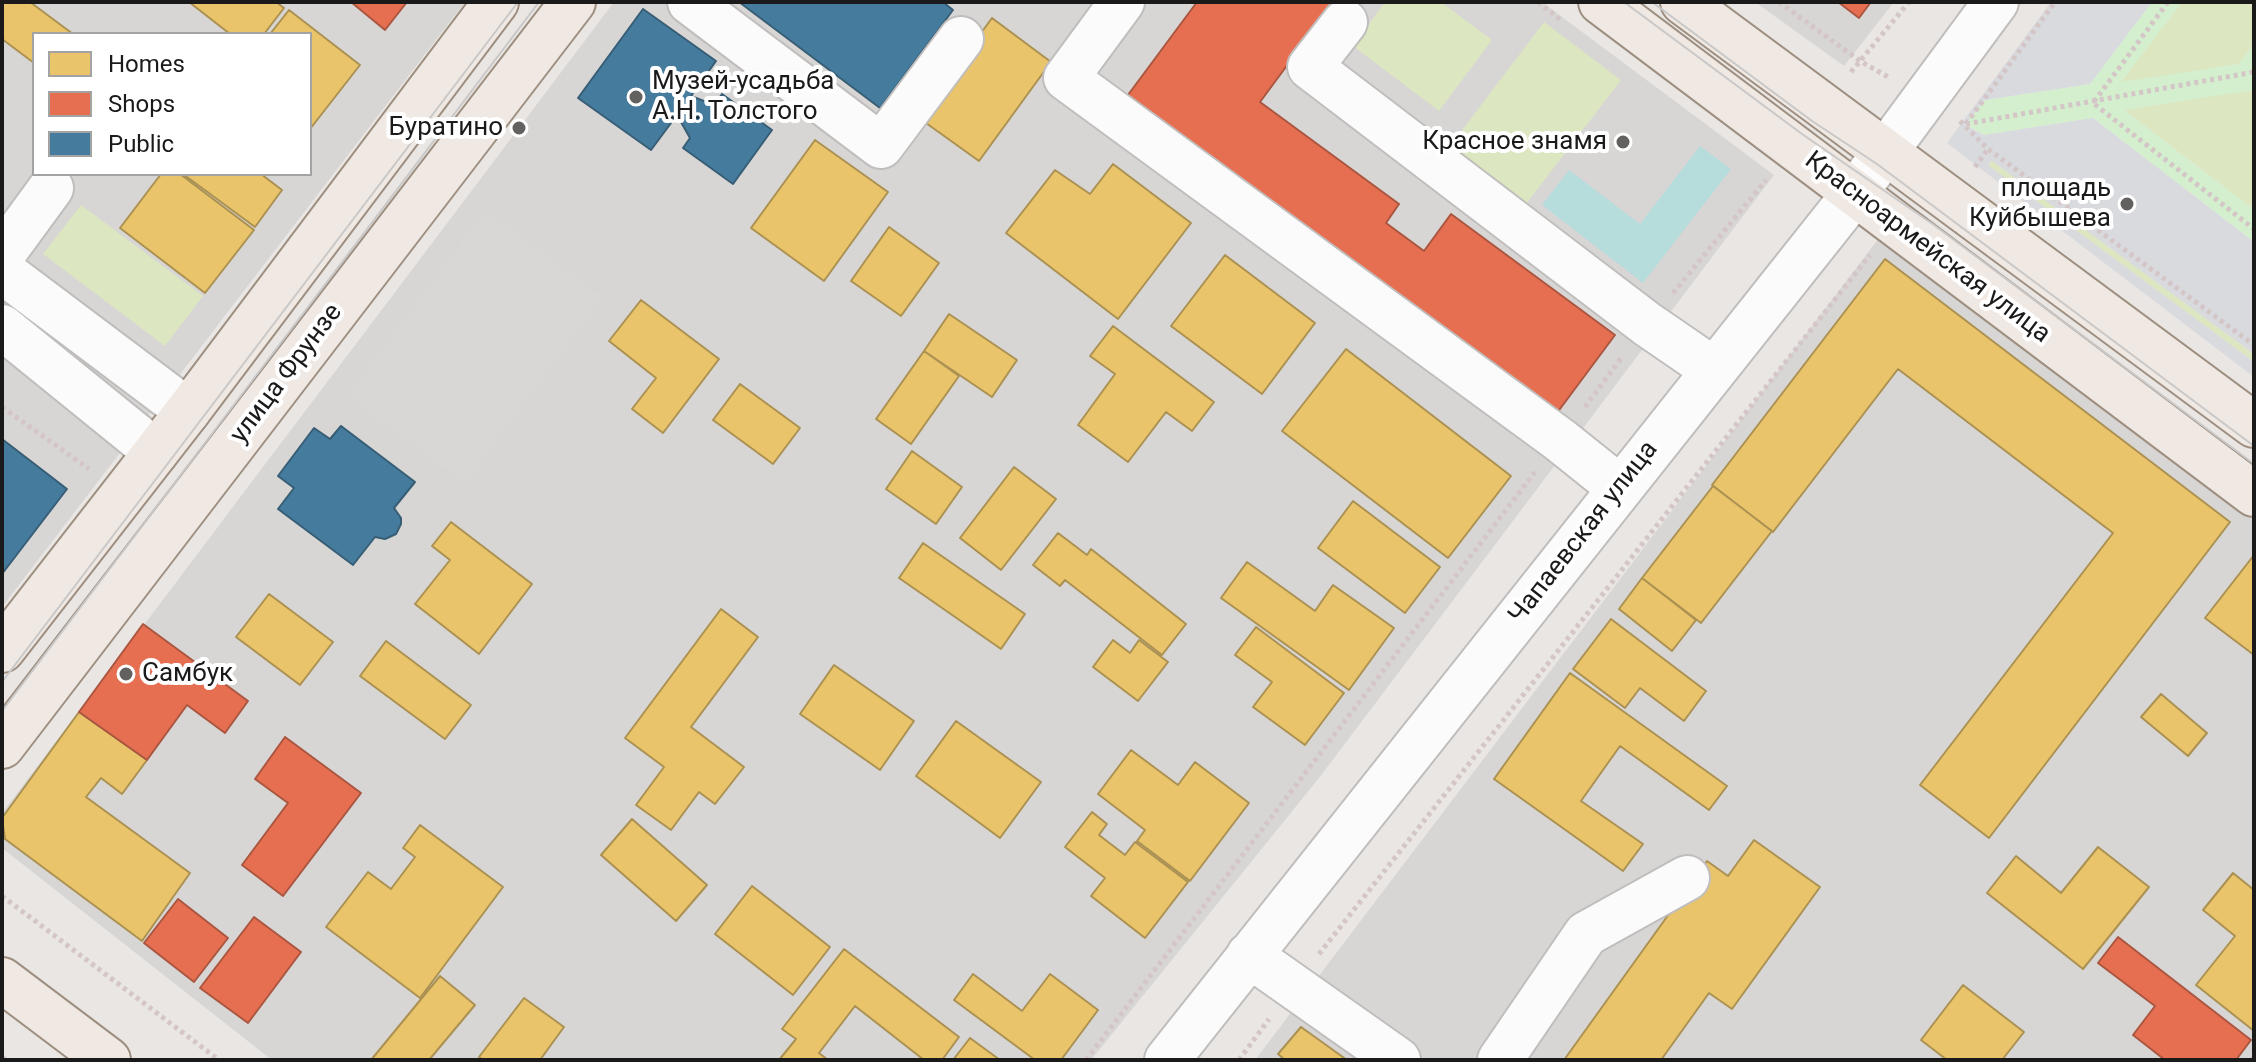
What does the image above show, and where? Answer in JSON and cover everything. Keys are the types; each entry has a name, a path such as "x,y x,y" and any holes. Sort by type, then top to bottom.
{"main road":[{"path":"2,650 188,411 496,2"},
{"name":"улица Фрунзе","path":"2,746 573,2"},
{"name":"Красноармейская улица","path":"1601,2 2254,494"},
{"name":"Красноармейская улица","path":"1683,2 2254,425"},
{"path":"2,980 108,1060"}],"street":[{"path":"690,2 881,146 961,39"},
{"path":"1122,2 1066,78 1560,440 1620,488"},
{"name":"Чапаевская улица","path":"1167,1060 1855,193 1996,2"},
{"path":"1345,22 1310,67 1647,324 1714,370"},
{"path":"2,255 51,188"},
{"path":"2,271 188,411"},
{"path":"2,327 156,452"},
{"path":"1500,1060 1586,934 1687,878"},
{"path":"1249,955 1398,1060"}],"path":[{"path":"1779,2 1860,61 1926,97 1965,124 1988,149 2254,345"},
{"path":"1860,61 1909,2"},
{"path":"1965,124 2055,2"},
{"path":"2093,103 2168,2"},
{"path":"1965,124 2254,72"},
{"path":"2093,103 2254,229"},
{"path":"1086,1060 1647,324 1765,182"},
{"path":"1239,1060 1293,986 1872,253"},
{"path":"2,407 94,473"},
{"path":"2,896 219,1060"}],"shaded area":[{"path":"2,2 465,2 2,607"},
{"path":"614,2 1542,2 1774,175 1319,778 1091,1060 272,1060 2,848 2,813"},
{"path":"1755,2 1894,2 1844,66"},
{"name":"площадь Куйбышева","path":"2051,2 2152,2 2090,84 1985,100 1965,125 1984,135 2093,118 2254,242 2254,354 1992,161 1988,165 2254,362 2254,377 1947,143"},
{"path":"485,210 603,297 465,484 347,396"},
{"path":"1882,234 2254,510 2254,1051 2247,1060 1255,1060"},
{"path":"326,384 465,484 363,620 223,520"}],"green space":[{"path":"1385,2 1441,2 1492,40 1439,111 1353,46"},
{"path":"2152,2 2182,2 2121,82 2239,64 2254,44 2254,90 2124,110 2254,210 2254,242 2093,118 1984,135 1965,124 1985,100 2090,84"},
{"path":"2182,2 2254,2 2254,44 2239,64 2120,83"},
{"path":"1544,22 1621,80 1523,208 1447,150"},
{"path":"2252,88 2254,210 2123,109"},
{"path":"1992,160 2254,354 2254,362 1988,166"},
{"path":"81,205 203,296 165,346 43,254"}],"water":[{"path":"1700,146 1731,169 1643,283 1542,205 1569,170 1640,224"}],"building: Homes":[{"path":"2,2 30,2 70,32 32,32 32,62 2,39"},
{"path":"189,2 276,2 284,8 266,32 227,32"},
{"path":"289,10 360,65 312,126 312,32 272,32"},
{"path":"992,18 1051,62 979,161 919,118"},
{"path":"815,140 888,192 824,281 751,228"},
{"path":"1113,164 1191,223 1118,319 1006,233 1055,170 1090,194"},
{"path":"159,176 183,176 254,230 205,293 120,228"},
{"path":"186,176 264,176 282,190 255,227"},
{"path":"889,227 939,263 901,316 851,281"},
{"path":"1225,255 1315,323 1262,394 1171,326"},
{"path":"1885,259 2230,522 1989,838 1920,785 2113,533 1898,369 1773,532 1712,485"},
{"path":"641,300 719,359 663,433 632,409 656,378 609,341"},
{"path":"949,314 1017,360 992,397 924,351"},
{"path":"1113,326 1214,402 1192,431 1166,412 1128,462 1078,425 1115,374 1090,356"},
{"path":"1346,349 1511,476 1448,558 1282,431"},
{"path":"924,351 959,376 911,444 876,419"},
{"path":"740,384 800,428 773,464 713,420"},
{"path":"912,451 962,487 936,524 886,489"},
{"path":"1014,467 1056,499 1001,570 960,538"},
{"path":"1713,486 1772,531 1701,623 1642,578"},
{"path":"1353,501 1440,567 1405,613 1318,548"},
{"path":"451,522 532,584 479,654 415,604 450,560 432,546"},
{"path":"1058,533 1087,555 1091,549 1186,624 1162,655 1065,580 1060,586 1033,565"},
{"path":"923,543 1025,614 1001,649 899,578"},
{"path":"2254,555 2254,655 2205,618"},
{"path":"1247,562 1315,611 1333,585 1394,628 1349,690 1221,598"},
{"path":"1642,578 1696,620 1672,651 1619,609"},
{"path":"269,594 333,642 300,685 236,637"},
{"path":"721,609 758,637 691,727 744,767 715,804 699,792 671,830 636,805 664,767 625,738"},
{"path":"1611,619 1706,691 1684,721 1640,688 1625,708 1573,669"},
{"path":"1256,627 1344,693 1305,745 1253,707 1272,682 1235,655"},
{"path":"1113,640 1130,653 1139,640 1168,662 1138,701 1093,667"},
{"path":"386,641 471,705 445,739 360,676"},
{"path":"834,665 914,721 880,770 800,714"},
{"path":"1570,673 1727,786 1709,810 1620,746 1581,801 1643,844 1623,871 1494,779"},
{"path":"2161,694 2207,733 2188,756 2141,717"},
{"path":"79,712 147,760 122,794 101,778 86,797 190,873 142,941 5,839 2,818"},
{"path":"956,721 1041,782 1000,838 916,776"},
{"path":"1131,750 1178,785 1195,762 1249,803 1190,881 1137,841 1145,830 1098,794"},
{"path":"1092,812 1107,824 1099,835 1125,855 1135,842 1188,882 1145,938 1091,896 1105,878 1065,847"},
{"path":"632,819 707,885 676,921 601,855"},
{"path":"420,825 503,887 420,998 326,927 368,872 391,889 415,857 403,848"},
{"path":"1754,840 1820,887 1732,1009 1709,993 1661,1060 1564,1060 1707,861 1728,876"},
{"path":"2098,847 2149,887 2083,969 1987,893 2016,856 2061,893"},
{"path":"2233,873 2254,890 2254,1031 2196,985 2235,936 2203,910"},
{"path":"752,886 830,947 793,995 715,934"},
{"path":"844,949 959,1037 942,1060 924,1060 855,1006 819,1053 828,1060 779,1060 796,1039 782,1029"},
{"path":"973,974 1022,1011 1050,974 1098,1010 1061,1060 1035,1060 954,1000"},
{"path":"440,976 475,1005 429,1060 371,1060"},
{"path":"1963,985 2024,1032 2002,1060 1947,1060 1921,1040"},
{"path":"524,998 564,1027 540,1060 483,1060 479,1057"},
{"path":"1301,1027 1347,1060 1285,1060 1278,1054"},
{"path":"970,1038 1000,1060 953,1060"}],"building: Shops":[{"path":"351,2 407,2 385,30"},
{"path":"1197,2 1334,2 1260,102 1399,204 1386,223 1424,251 1451,214 1615,335 1551,421 1122,103"},
{"path":"1838,2 1871,2 1859,18"},
{"path":"143,624 248,701 225,733 187,705 147,760 79,712"},
{"path":"285,737 361,793 283,896 242,865 288,803 255,779"},
{"path":"178,899 228,938 194,982 144,943"},
{"path":"254,917 301,952 248,1023 200,988"},
{"path":"2118,937 2251,1040 2236,1060 2165,1060 2133,1035 2155,1006 2098,963"}],"building: Public":[{"path":"739,2 943,2 953,10 880,108"},
{"name":"Музей-усадьба А.Н. Толстого","path":"643,9 716,61 691,96 714,105 722,94 772,130 733,184 683,148 690,138 677,115 651,150 578,98"},
{"path":"341,426 415,482 394,508 401,518 396,534 385,539 375,537 353,565 278,509 294,488 278,476 314,428 330,439"},
{"path":"2,439 67,489 2,574"}],"tram line":[{"path":"2,682 518,2"},
{"path":"2,711 539,2"},
{"path":"1624,2 1802,134 1934,225 2254,464"},
{"path":"1652,2 1812,121 1877,164 2254,446"}],"place":[{"name":"Музей-усадьба А.Н. Толстого","path":"636,97"},
{"name":"Буратино","path":"519,128"},
{"name":"Красное знамя","path":"1623,142"},
{"name":"площадь Куйбышева","path":"2127,204"},
{"name":"Самбук","path":"126,674"}]}
